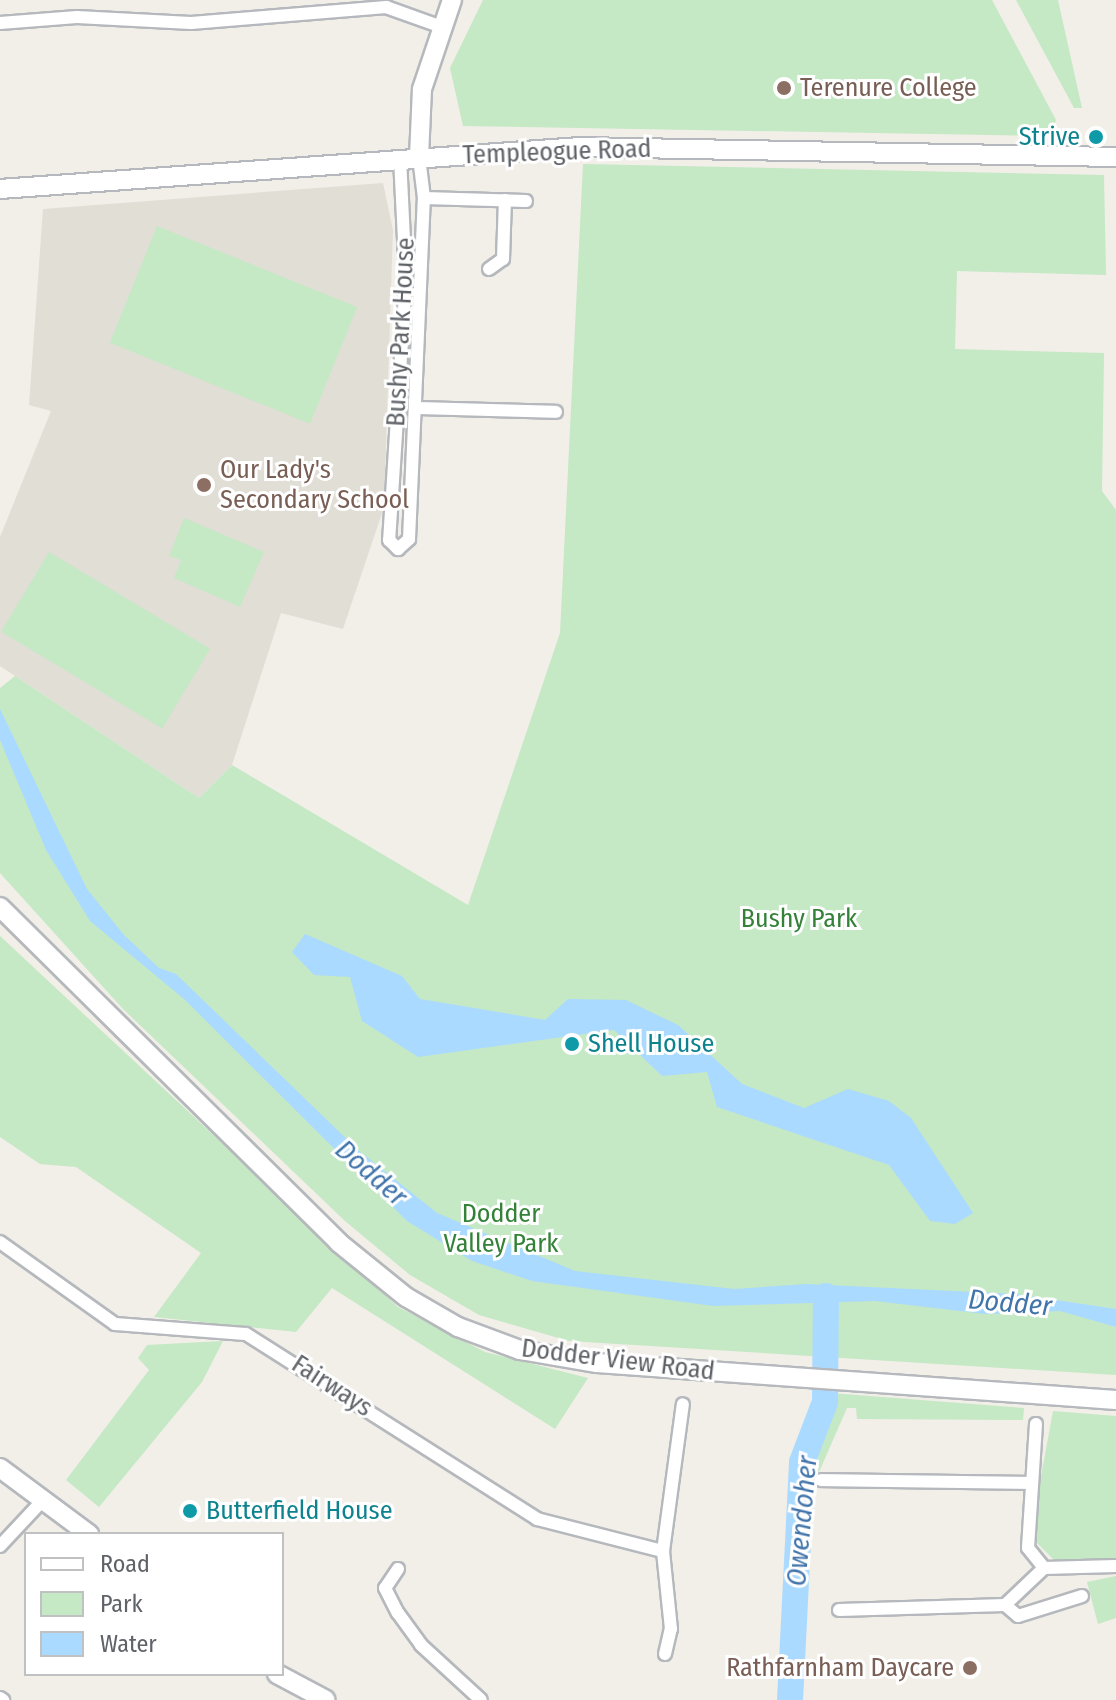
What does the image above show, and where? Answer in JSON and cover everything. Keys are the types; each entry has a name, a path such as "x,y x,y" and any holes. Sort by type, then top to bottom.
{"main road":[{"path":"419,157 422,89 439,26 452,0"},
{"name":"Templeogue Road","path":"0,189 580,147 1116,157"},
{"name":"Dodder View Road","path":"0,907 338,1242 428,1312 487,1339 553,1357 1116,1400"},
{"path":"0,1468 86,1532"},
{"path":"280,1676 305,1696 326,1700"}],"street":[{"path":"0,23 77,17 191,23 386,7 439,26"},
{"name":"Bushy Park House","path":"400,158 407,266 389,540 398,549 409,539 424,198 419,157"},
{"path":"424,198 526,201"},
{"path":"489,269 503,259 505,200"},
{"name":"Bushy Park House","path":"415,408 556,412"},
{"name":"Fairways","path":"0,1242 115,1324 246,1334 537,1519 663,1551"},
{"path":"665,1654 671,1629 663,1551 683,1404"},
{"path":"1036,1424 1024,1538 1044,1568"},
{"path":"821,1480 1028,1483"},
{"path":"0,1546 43,1500"},
{"path":"839,1610 1005,1605 1044,1568 1116,1566"},
{"path":"398,1569 385,1588 398,1613 421,1645 481,1700"},
{"path":"1005,1605 1018,1616 1082,1596"}],"shaded area":[{"name":"Our Lady's Secondary School","path":"383,183 393,230 384,507 343,629 281,613 232,765 199,798 0,666 0,537 51,411 29,405 43,209"}],"green space":[{"name":"Terenure College","path":"483,0 992,0 1056,120 1050,136 463,126 450,68"},
{"path":"1016,0 1058,0 1082,108 1074,108"},
{"name":"Bushy Park","path":"583,164 1104,175 1106,275 957,271 955,349 1104,353 1102,491 1116,510 1116,1375 569,1341 479,1315 410,1275 345,1221 123,1009 0,873 0,688 15,676 199,798 232,765 468,905 560,633"},
{"path":"157,226 357,307 310,424 110,343"},
{"path":"184,518 264,552 240,607 174,578 181,560 169,556"},
{"path":"49,552 210,649 162,729 1,632"},
{"path":"0,936 398,1307 485,1352 588,1378 555,1429 332,1288 296,1332 154,1317 201,1253 76,1167 40,1164 0,1137"},
{"path":"223,1341 202,1382 99,1507 66,1480 149,1370 138,1358 147,1345"},
{"path":"830,1393 1024,1408 1023,1420 857,1419 856,1408 847,1408 816,1479 804,1463"},
{"path":"1053,1411 1116,1416 1116,1563 1059,1565 1030,1536"},
{"path":"1116,1576 1116,1618 1098,1624 1087,1582"}],"water":[{"name":"Dodder","path":"0,709 87,889 124,935 159,968 176,974 358,1150 437,1213 575,1271 734,1289 806,1284 1016,1294 1116,1309 1116,1327 1060,1311 985,1314 875,1301 713,1306 532,1281 472,1261 407,1221 184,999 90,921 46,850 0,740"},
{"path":"305,934 402,976 420,999 545,1020 568,999 626,1000 678,1025 742,1084 804,1108 848,1089 889,1101 911,1118 973,1213 955,1224 930,1221 889,1165 717,1107 707,1072 662,1076 614,1030 418,1057 362,1021 350,977 314,975 292,952"}],"waterway":[{"name":"Owendoher","path":"790,1700 802,1462 825,1402 826,1296"}],"place":[{"name":"Terenure College","path":"784,88"},
{"name":"Strive","path":"1096,137"},
{"name":"Our Lady's Secondary School","path":"204,485"},
{"name":"Shell House","path":"572,1044"},
{"name":"Butterfield House","path":"190,1511"},
{"name":"Rathfarnham Daycare","path":"970,1668"}],"park label":[{"name":"Dodder Valley Park","path":"501,1229"}]}
